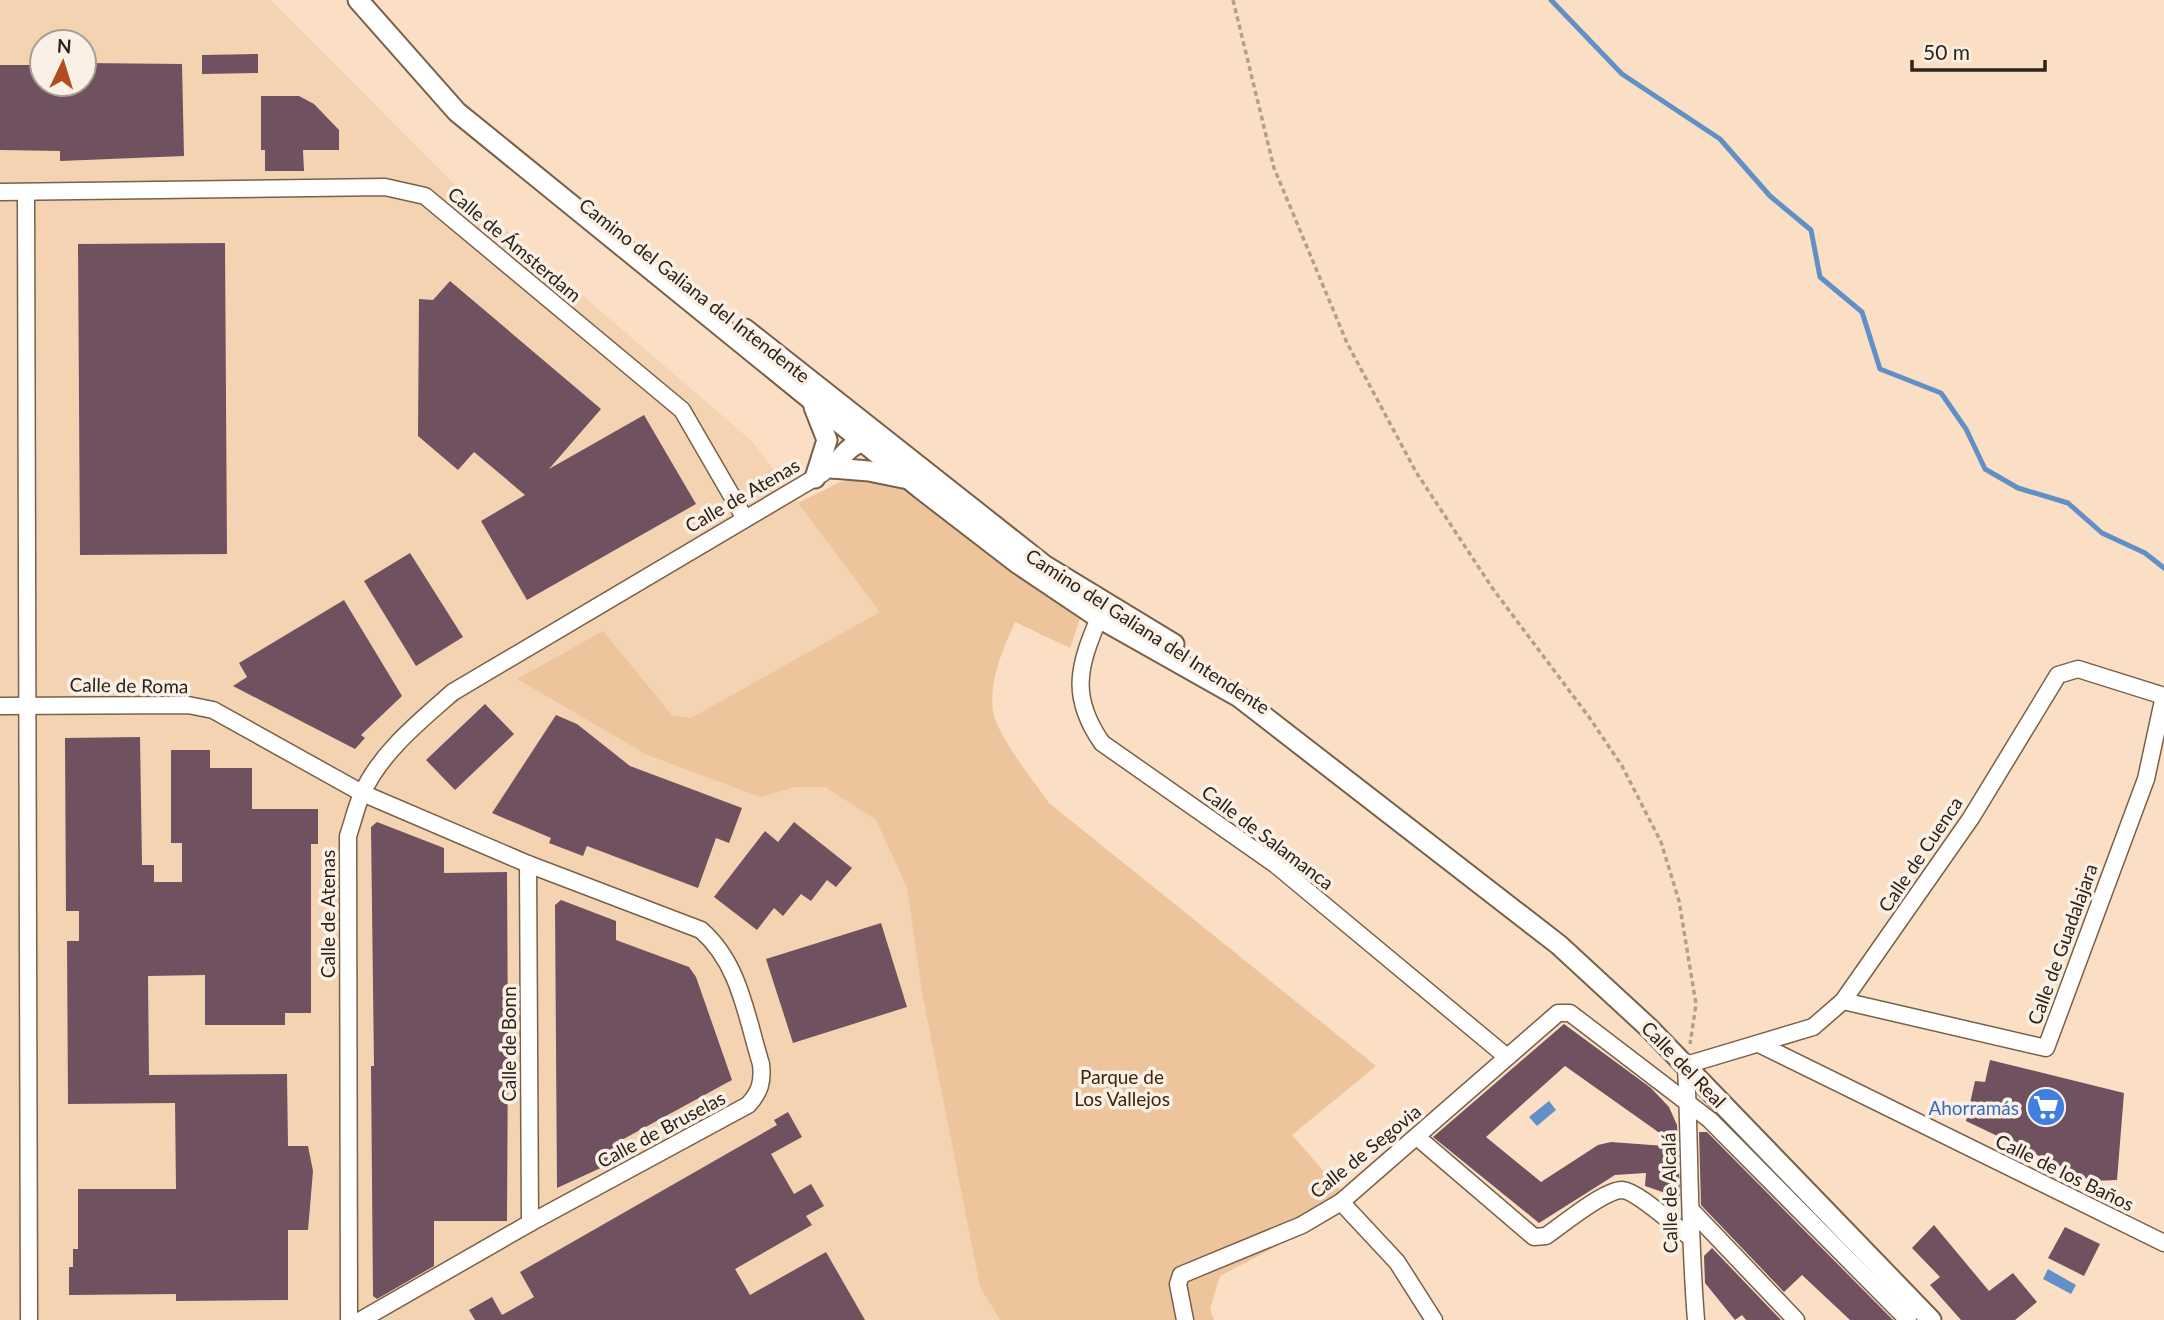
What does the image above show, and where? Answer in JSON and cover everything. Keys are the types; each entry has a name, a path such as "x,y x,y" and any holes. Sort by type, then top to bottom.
{"street":[{"name":"Camino del Galiana del Intendente","path":"358,0 457,112 910,481 1017,563 1099,618 1239,697 1415,832"},
{"name":"Camino del Galiana del Intendente","path":"406,52 481,121 1044,565 1245,691 1346,771 1415,832"},
{"name":"Calle de Ámsterdam","path":"0,192 385,187 425,196 682,410 744,517"},
{"path":"26,192 29,1320"},
{"path":"807,398 819,416 827,440 823,473"},
{"path":"837,402 843,416 858,430 863,442"},
{"path":"823,473 854,445 863,442 878,446 1009,549 1044,565"},
{"path":"823,473 877,472 910,481"},
{"name":"Calle de Atenas","path":"349,1320 348,836 362,793 375,771 401,739 453,692 744,517 823,473"},
{"name":"Calle de Salamanca","path":"1099,618 1083,655 1080,701 1088,723 1102,743 1276,865 1507,1057"},
{"name":"Calle de Cuenca","path":"1686,1065 1813,1027 1843,1001 1971,818 2058,675 2078,669 2164,696"},
{"name":"Calle de Guadalajara","path":"1843,1001 2046,1048 2146,779 2164,696"},
{"name":"Calle de Roma","path":"0,706 188,705 213,710 362,793"},
{"name":"Calle de Bruselas","path":"360,1320 530,1223 748,1105 758,1094 762,1078 730,963 717,944 701,930 528,864 362,793"},
{"name":"Calle del Real","path":"1415,832 1559,945 1625,1004 1931,1320"},
{"name":"Calle de Bonn","path":"528,864 530,1223"},
{"name":"Calle de Segovia","path":"1185,1320 1178,1284 1181,1275 1302,1225 1341,1202 1558,1013 1570,1013 1688,1102"},
{"name":"Calle de los Baños","path":"1759,1044 2164,1243"},
{"name":"Calle de Alcalá","path":"1686,1065 1693,1212 1690,1237 1696,1320"},
{"path":"1688,1102 1763,1171 1908,1320"},
{"path":"1417,1137 1534,1237 1546,1236 1607,1195 1621,1190 1634,1195 1690,1237"},
{"path":"1341,1202 1397,1262 1434,1320"},
{"path":"1693,1212 1796,1320"}],"path":[{"path":"1233,0 1273,168 1347,343 1416,472 1493,589 1609,747 1661,842 1679,901 1696,1004 1686,1065"}],"shaded area":[{"path":"0,0 271,0 463,193 753,442 881,612 691,718 672,715 603,631 517,679 647,755 760,797 796,787 825,787 876,820 907,888 922,993 980,1287 1000,1320 0,1320"}],"green space":[{"name":"Parque de Los Vallejos","path":"871,477 903,483 1082,613 1070,648 1015,622 995,676 992,699 996,721 1017,758 1049,803 1376,1066 1292,1135 1340,1190 1308,1230 1220,1276 1210,1309 1214,1320 1000,1320 980,1287 922,993 907,888 876,820 825,787 796,787 760,797 647,755 517,679 603,631 672,715 691,718 880,612 798,503 840,482"}],"water":[{"path":"1549,1101 1556,1110 1537,1126 1529,1117"},
{"path":"2048,1269 2076,1285 2071,1294 2043,1279"}],"building":[{"path":"258,54 258,73 202,74 202,55"},
{"path":"98,63 182,64 184,156 60,161 60,151 0,150 0,65 28,65 28,98 98,98"},
{"path":"261,96 299,96 314,104 339,130 339,150 303,150 304,171 265,171 265,150 261,150"},
{"path":"225,243 227,554 80,555 78,244"},
{"path":"450,281 601,409 549,469 644,415 696,504 527,600 481,521 525,495 474,452 458,470 418,436 419,299 433,300"},
{"path":"410,553 463,637 416,666 364,581"},
{"path":"344,600 402,696 361,735 365,738 355,749 233,686 247,677 239,663"},
{"path":"485,704 514,734 455,790 426,760"},
{"path":"556,715 577,724 630,766 742,808 729,843 716,838 698,888 587,846 583,856 549,843 551,838 492,813"},
{"path":"140,737 142,865 154,865 154,882 182,882 182,843 171,843 171,750 210,750 210,768 252,768 252,809 318,809 318,844 311,844 311,1013 285,1013 285,1025 205,1025 205,975 148,976 149,1075 287,1074 288,1146 308,1146 313,1171 308,1230 288,1230 288,1300 176,1301 176,1294 69,1295 69,1267 73,1267 73,1249 78,1249 78,1189 176,1189 175,1103 68,1104 67,941 79,941 79,911 66,911 65,738"},
{"path":"377,822 444,848 444,873 507,872 508,1043 507,1221 434,1221 434,1266 377,1299 373,1296 371,827"},
{"path":"794,822 852,868 836,887 827,880 811,901 801,894 783,916 774,908 757,930 714,897 765,831 778,842"},
{"path":"561,900 616,921 616,940 689,967 696,977 732,1080 618,1142 618,1160 557,1188 555,905"},
{"path":"881,923 907,1007 793,1043 766,959"},
{"path":"1564,1024 1651,1088 1669,1107 1677,1125 1678,1146 1565,1066 1486,1137 1541,1182 1598,1145 1611,1142 1678,1147 1680,1198 1645,1186 1646,1173 1615,1175 1539,1223 1433,1137"},
{"name":"Ahorramás","path":"1990,1060 2124,1093 2117,1180 2092,1181 1966,1121 1975,1081 1985,1082"},
{"path":"788,1112 802,1137 771,1154 794,1194 811,1184 824,1206 806,1216 812,1225 735,1269 750,1295 826,1252 865,1320 475,1320 469,1310 492,1297 502,1315 534,1297 520,1272 777,1125 774,1120"},
{"path":"1699,1132 1707,1132 1893,1320 1850,1320 1802,1275 1784,1292 1701,1205"},
{"path":"1934,1225 1989,1291 2013,1273 2037,1302 2015,1320 1961,1320 1930,1285 1940,1277 1912,1248"},
{"path":"2065,1227 2100,1244 2084,1276 2048,1258"},
{"path":"1712,1248 1781,1320 1746,1320 1742,1315 1735,1320 1705,1283 1704,1256"}],"waterway":[{"path":"1551,0 1622,74 1720,139 1770,196 1811,230 1820,277 1862,312 1880,369 1941,393 1966,429 1985,469 2018,488 2068,503 2102,533 2145,553 2164,568"}],"place":[{"name":"Ahorramás","path":"2046,1107"}]}
